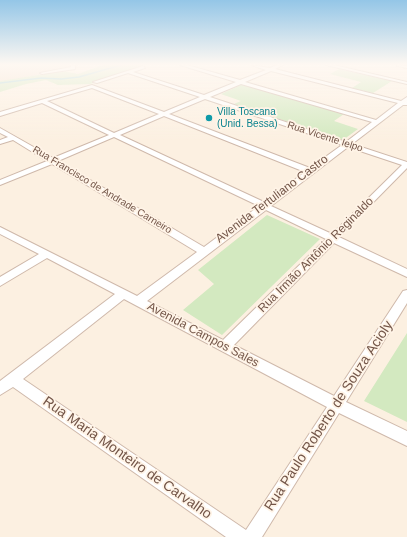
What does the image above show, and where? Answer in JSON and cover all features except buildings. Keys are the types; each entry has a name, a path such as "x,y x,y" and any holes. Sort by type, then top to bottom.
{"street":[{"path":"0,114 75,90"},
{"path":"108,90 164,114 310,171"},
{"name":"Rua Vicente Ielpo","path":"182,90 407,164"},
{"path":"0,183 220,90"},
{"path":"267,90 377,122"},
{"path":"357,90 406,102"},
{"path":"42,101 112,136 264,205 407,273"},
{"name":"Avenida Tertuliano Castro","path":"139,301 264,205 406,102"},
{"name":"Rua Francisco de Andrade Carneiro","path":"0,130 53,160 203,251"},
{"path":"0,142 13,138"},
{"name":"Rua Irmão Antônio Reginaldo","path":"225,346 407,164"},
{"name":"Avenida Campos Sales","path":"0,230 124,293 337,405 407,439"},
{"path":"0,282 47,254"},
{"path":"0,389 124,293"},
{"name":"Rua Paulo Roberto de Souza Acioly","path":"252,537 407,294"},
{"name":"Rua Maria Monteiro de Carvalho","path":"13,379 241,537"}],"green space":[{"path":"230,90 263,90 344,114 334,121 358,129 343,140 234,104 241,101 221,94"},
{"path":"361,90 378,90 373,93"},
{"path":"267,215 320,239 222,335 183,310 214,284 198,270"},
{"path":"407,333 407,422 364,401"}],"place":[{"name":"Villa Toscana (Unid. Bessa)","path":"209,118"}]}
